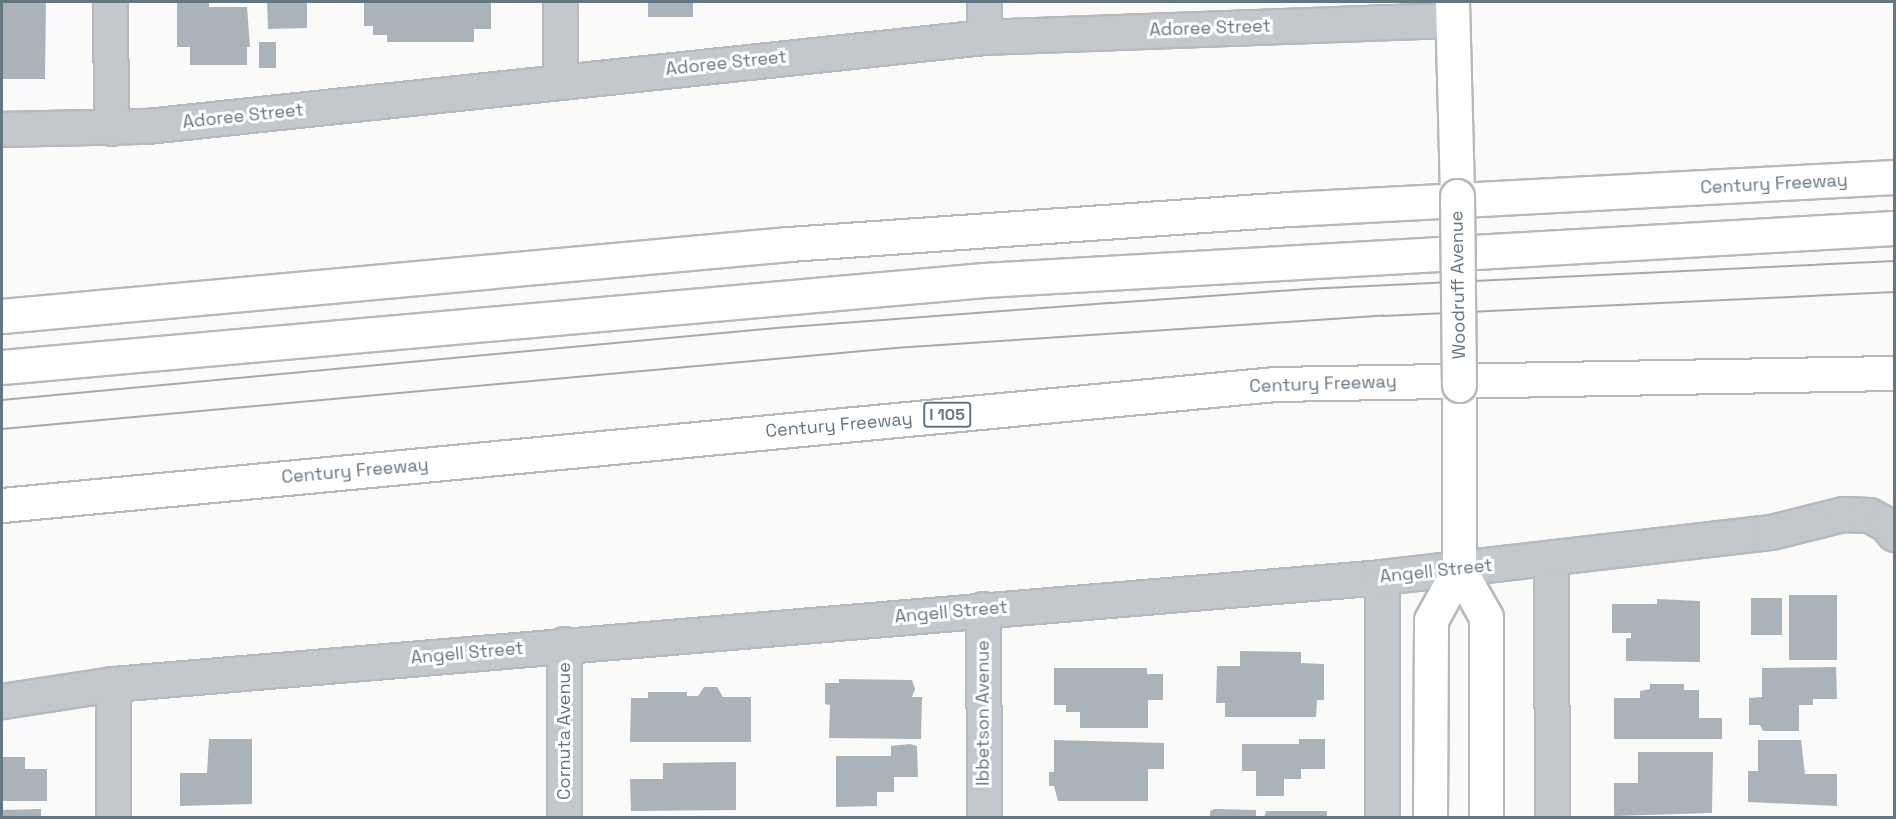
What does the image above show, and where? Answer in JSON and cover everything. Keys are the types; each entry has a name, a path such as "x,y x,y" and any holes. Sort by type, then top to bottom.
{"main road":[{"name":"Woodruff Avenue","path":"1452,11 1460,569 1486,617 1486,818"},
{"name":"Century Freeway","path":"2,316 801,243 1290,208 1894,177"},
{"path":"2,368 984,280 1894,228"},
{"name":"Century Freeway","path":"2,505 1275,384 1894,373"},
{"path":"1430,818 1431,620 1460,569"}],"street":[{"path":"110,2 111,128"},
{"path":"560,2 560,80"},
{"path":"984,2 984,38"},
{"name":"Adoree Street","path":"2,129 111,128 984,38 1381,12 1452,11"},
{"name":"Angell Street","path":"2,700 113,684 564,644 1382,577 1771,532 1843,514 1869,515 1894,533"},
{"path":"1551,559 1552,818"},
{"path":"1382,577 1382,818"},
{"name":"Ibbetson Avenue","path":"983,609 984,818"},
{"name":"Cornuta Avenue","path":"564,644 564,818"},
{"path":"113,684 113,818"}],"building":[{"path":"2,2 46,2 45,79 2,79"},
{"path":"177,2 209,2 209,7 247,7 250,47 247,47 247,65 190,65 190,47 177,47"},
{"path":"267,2 307,2 307,28 268,29"},
{"path":"364,2 491,2 491,29 474,29 474,42 387,42 387,35 373,35 373,26 364,26"},
{"path":"648,2 693,2 693,17 648,17"},
{"path":"259,42 276,42 276,68 259,68"},
{"path":"1789,595 1837,595 1837,660 1789,660"},
{"path":"1751,598 1782,598 1782,635 1751,635"},
{"path":"1657,599 1700,601 1700,662 1626,661 1626,638 1631,638 1631,633 1612,633 1612,604 1657,604"},
{"path":"1240,651 1301,652 1301,663 1324,664 1324,700 1317,700 1316,717 1225,717 1225,703 1216,703 1217,666 1240,666"},
{"path":"1836,667 1837,699 1813,699 1813,705 1799,705 1799,731 1763,731 1760,725 1749,725 1749,698 1762,697 1762,668"},
{"path":"1054,668 1147,668 1147,674 1163,674 1163,700 1148,700 1148,728 1080,728 1080,712 1066,712 1066,705 1054,705"},
{"path":"839,679 912,680 915,689 912,697 922,697 921,739 829,738 830,705 825,704 825,683 839,683"},
{"path":"1650,684 1684,684 1684,690 1699,690 1699,718 1722,718 1722,739 1614,739 1614,698 1640,698 1640,691 1650,689"},
{"path":"704,687 717,687 723,697 751,697 751,742 630,742 631,698 648,698 648,692 687,692 687,696 698,696"},
{"path":"209,739 252,739 252,804 180,806 180,773 207,773"},
{"path":"1299,739 1325,739 1325,769 1301,769 1301,779 1284,779 1284,796 1256,796 1256,771 1242,771 1242,744 1299,744"},
{"path":"1054,740 1164,743 1164,769 1148,769 1148,801 1058,801 1054,786 1049,786 1049,772 1054,772"},
{"path":"1758,740 1801,740 1805,774 1837,774 1837,806 1748,802 1748,771 1758,771"},
{"path":"910,744 917,746 918,777 894,777 894,792 877,792 877,806 836,807 836,756 891,756 891,746"},
{"path":"1638,752 1713,752 1712,813 1614,816 1614,783 1638,783"},
{"path":"2,757 25,757 25,769 47,769 47,801 2,801"},
{"path":"736,762 736,810 631,811 630,779 663,779 663,763"},
{"path":"41,809 41,818 2,818 2,810"},
{"path":"1215,809 1256,810 1256,818 1210,818 1210,811"},
{"path":"1266,811 1327,811 1327,818 1264,818"}],"tram line":[{"path":"2,400 776,328 1112,303 1306,289 1894,261"},
{"path":"2,429 895,348 1383,316 1894,292"}]}
